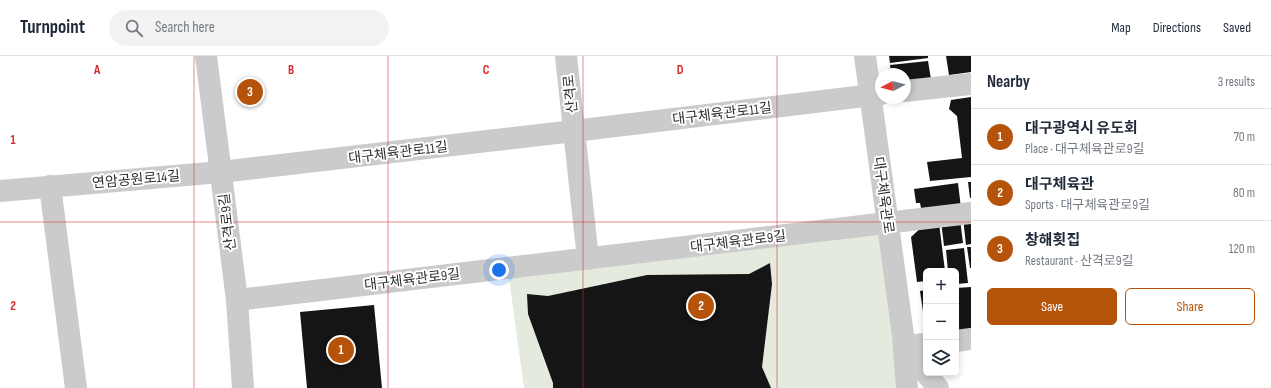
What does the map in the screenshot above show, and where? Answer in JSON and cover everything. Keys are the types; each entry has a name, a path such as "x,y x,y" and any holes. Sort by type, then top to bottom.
{"street":[{"name":"산격로9길","path":"206,56 236,300 243,388"},
{"name":"산격로","path":"566,56 574,131"},
{"name":"대구체육관로","path":"865,56 875,91"},
{"path":"911,90 971,84"},
{"name":"대구체육관로11길","path":"221,172 875,95"},
{"name":"대구체육관로","path":"877,104 888,224 903,340 907,388"},
{"path":"574,131 588,259"},
{"name":"연암공원로14길","path":"0,191 221,172"},
{"path":"50,186 76,388"},
{"name":"대구체육관로9길","path":"236,300 971,213"},
{"path":"959,341 971,339"},
{"path":"903,340 923,343"},
{"path":"903,340 938,388"}],"shaded area":[{"path":"881,233 898,388 524,388 509,278"}],"building":[{"path":"889,56 928,56 928,58 890,63"},
{"path":"946,56 971,56 971,72 949,75"},
{"path":"928,61 931,79 911,82 911,68 890,68 890,65"},
{"path":"971,97 971,177 930,181 927,162 962,158 957,116 949,109 951,100"},
{"path":"968,182 971,182 971,198 970,198"},
{"path":"958,183 961,208 921,208 920,203 916,203 914,189"},
{"path":"971,217 971,244 966,245 963,218"},
{"path":"960,219 963,243 944,246 941,221"},
{"path":"939,223 945,268 923,268 923,281 917,282 911,237 924,225"},
{"path":"967,247 971,247 971,268 970,268"},
{"path":"964,248 968,283 959,284 959,268 948,268 946,250"},
{"path":"770,263 772,284 762,367 771,388 553,388 553,383 528,314 527,294 548,296 647,275 749,274"},
{"path":"971,287 971,334 959,335 959,288"},
{"path":"923,290 923,311 920,291"},
{"path":"374,305 382,388 307,388 300,312"}],"place":[{"name":"창해횟집","path":"250,92"},
{"name":"대구체육관","path":"701,306"},
{"name":"대구광역시 유도회","path":"341,350"}]}
